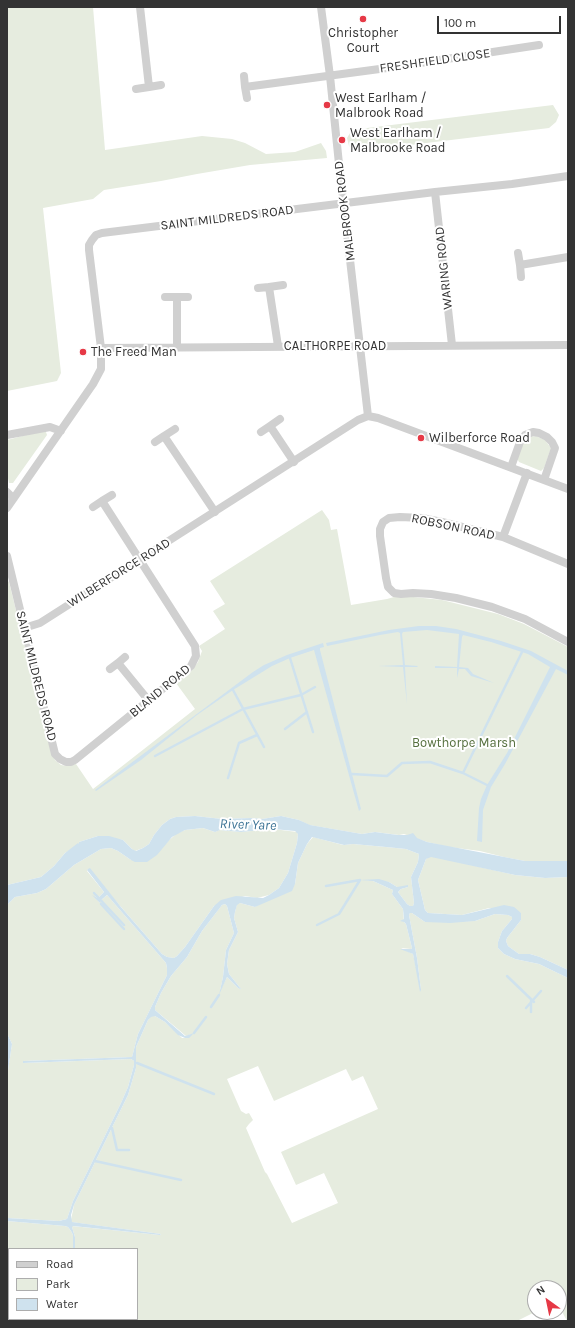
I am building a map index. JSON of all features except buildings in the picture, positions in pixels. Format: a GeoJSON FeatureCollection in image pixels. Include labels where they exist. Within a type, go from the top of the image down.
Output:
{"type":"FeatureCollection","features":[{"type":"Feature","properties":{"kind":"street"},"geometry":{"type":"LineString","coordinates":[[140,7],[149,87]]}},
{"type":"Feature","properties":{"kind":"street","name":"MALBROOK ROAD"},"geometry":{"type":"LineString","coordinates":[[321,7],[368,416]]}},
{"type":"Feature","properties":{"kind":"street","name":"FRESHFIELD CLOSE"},"geometry":{"type":"LineString","coordinates":[[245,87],[539,45]]}},
{"type":"Feature","properties":{"kind":"street"},"geometry":{"type":"LineString","coordinates":[[244,76],[246,98]]}},
{"type":"Feature","properties":{"kind":"street"},"geometry":{"type":"LineString","coordinates":[[136,89],[161,86]]}},
{"type":"Feature","properties":{"kind":"street","name":"SAINT MILDREDS ROAD"},"geometry":{"type":"LineString","coordinates":[[7,508],[61,431],[98,376],[101,369],[101,348],[89,250],[89,244],[96,235],[102,233],[568,176]]}},
{"type":"Feature","properties":{"kind":"street","name":"WARING ROAD"},"geometry":{"type":"LineString","coordinates":[[435,192],[452,345]]}},
{"type":"Feature","properties":{"kind":"street"},"geometry":{"type":"LineString","coordinates":[[518,253],[521,277]]}},
{"type":"Feature","properties":{"kind":"street"},"geometry":{"type":"LineString","coordinates":[[520,265],[568,258]]}},
{"type":"Feature","properties":{"kind":"street"},"geometry":{"type":"LineString","coordinates":[[258,288],[283,285]]}},
{"type":"Feature","properties":{"kind":"street"},"geometry":{"type":"LineString","coordinates":[[269,287],[278,346]]}},
{"type":"Feature","properties":{"kind":"street"},"geometry":{"type":"LineString","coordinates":[[165,297],[188,297]]}},
{"type":"Feature","properties":{"kind":"street"},"geometry":{"type":"LineString","coordinates":[[177,297],[177,346]]}},
{"type":"Feature","properties":{"kind":"street","name":"CALTHORPE ROAD"},"geometry":{"type":"LineString","coordinates":[[101,348],[177,346],[568,345]]}},
{"type":"Feature","properties":{"kind":"street"},"geometry":{"type":"LineString","coordinates":[[368,416],[378,418],[568,489]]}},
{"type":"Feature","properties":{"kind":"street","name":"WILBERFORCE ROAD"},"geometry":{"type":"LineString","coordinates":[[24,628],[40,623],[358,420],[368,416]]}},
{"type":"Feature","properties":{"kind":"street"},"geometry":{"type":"LineString","coordinates":[[261,432],[280,419]]}},
{"type":"Feature","properties":{"kind":"street"},"geometry":{"type":"LineString","coordinates":[[270,426],[294,462]]}},
{"type":"Feature","properties":{"kind":"street"},"geometry":{"type":"LineString","coordinates":[[7,435],[50,427],[61,431]]}},
{"type":"Feature","properties":{"kind":"street"},"geometry":{"type":"LineString","coordinates":[[155,442],[175,429]]}},
{"type":"Feature","properties":{"kind":"street"},"geometry":{"type":"LineString","coordinates":[[511,467],[520,442],[525,435],[533,432],[539,433],[547,437],[555,448],[544,480]]}},
{"type":"Feature","properties":{"kind":"street"},"geometry":{"type":"LineString","coordinates":[[164,436],[215,512]]}},
{"type":"Feature","properties":{"kind":"street","name":"ROBSON ROAD"},"geometry":{"type":"LineString","coordinates":[[503,537],[527,473]]}},
{"type":"Feature","properties":{"kind":"street"},"geometry":{"type":"LineString","coordinates":[[7,492],[14,498]]}},
{"type":"Feature","properties":{"kind":"street"},"geometry":{"type":"LineString","coordinates":[[93,507],[112,495]]}},
{"type":"Feature","properties":{"kind":"street","name":"BLAND ROAD"},"geometry":{"type":"LineString","coordinates":[[71,762],[191,666],[196,656],[195,646],[102,501]]}},
{"type":"Feature","properties":{"kind":"street","name":"ROBSON ROAD"},"geometry":{"type":"LineString","coordinates":[[568,564],[503,537],[422,518],[389,518],[383,522],[380,529],[388,587],[394,593],[401,594],[413,592],[431,594],[456,598],[492,607],[525,619],[568,642]]}},
{"type":"Feature","properties":{"kind":"street","name":"SAINT MILDREDS ROAD"},"geometry":{"type":"LineString","coordinates":[[7,556],[55,754],[60,759],[66,762],[71,762]]}},
{"type":"Feature","properties":{"kind":"street"},"geometry":{"type":"LineString","coordinates":[[110,669],[125,657]]}},
{"type":"Feature","properties":{"kind":"street"},"geometry":{"type":"LineString","coordinates":[[118,663],[149,701]]}},
{"type":"Feature","properties":{"kind":"green space"},"geometry":{"type":"Polygon","coordinates":[[[7,7],[93,7],[105,150],[202,136],[232,139],[245,143],[266,154],[295,152],[321,143],[326,151],[327,158],[250,165],[104,190],[93,199],[43,208],[61,373],[57,381],[7,391],[7,7]]]}},
{"type":"Feature","properties":{"kind":"green space"},"geometry":{"type":"Polygon","coordinates":[[[553,105],[559,115],[556,122],[549,128],[353,152],[349,146],[347,138],[350,133],[359,129],[553,105]]]}},
{"type":"Feature","properties":{"kind":"green space"},"geometry":{"type":"Polygon","coordinates":[[[42,431],[46,432],[47,435],[13,483],[9,483],[7,473],[7,440],[42,431]]]}},
{"type":"Feature","properties":{"kind":"green space"},"geometry":{"type":"Polygon","coordinates":[[[536,436],[545,440],[551,448],[544,468],[541,471],[519,462],[517,458],[523,440],[527,437],[536,436]]]}},
{"type":"Feature","properties":{"kind":"green space","name":"Bowthorpe Marsh"},"geometry":{"type":"Polygon","coordinates":[[[322,510],[329,520],[331,530],[337,529],[351,605],[404,596],[442,600],[498,614],[524,624],[568,647],[568,861],[525,861],[480,851],[449,847],[427,842],[404,834],[399,835],[375,832],[362,834],[309,825],[299,820],[281,816],[262,819],[222,819],[195,816],[176,817],[170,819],[162,825],[149,844],[135,851],[123,840],[98,836],[79,842],[80,844],[65,853],[54,866],[41,877],[7,885],[7,580],[9,582],[51,752],[55,760],[61,765],[67,766],[76,764],[93,789],[195,709],[176,683],[192,670],[198,662],[202,651],[199,646],[225,629],[213,611],[225,604],[210,581],[322,510]]]}},
{"type":"Feature","properties":{"kind":"green space"},"geometry":{"type":"Polygon","coordinates":[[[203,828],[215,832],[219,830],[241,832],[273,829],[297,832],[297,843],[288,873],[279,888],[269,895],[257,898],[245,896],[214,906],[185,947],[174,958],[167,957],[162,954],[88,869],[87,871],[104,892],[98,898],[94,896],[100,903],[100,901],[107,895],[166,963],[167,975],[138,1034],[132,1057],[23,1061],[24,1063],[131,1059],[134,1061],[134,1065],[128,1087],[73,1201],[67,1219],[59,1221],[7,1218],[7,1077],[12,1044],[7,1033],[7,905],[15,897],[37,893],[46,889],[74,865],[101,849],[111,848],[131,860],[166,843],[176,834],[185,830],[203,828]]]}},
{"type":"Feature","properties":{"kind":"green space"},"geometry":{"type":"Polygon","coordinates":[[[313,837],[343,845],[353,844],[406,849],[419,854],[418,862],[411,877],[414,903],[413,906],[407,904],[398,892],[401,889],[408,887],[397,887],[389,882],[364,880],[373,881],[393,890],[392,894],[403,909],[404,922],[406,924],[412,948],[401,948],[413,954],[421,990],[409,915],[410,913],[425,922],[475,921],[495,914],[508,915],[512,917],[512,919],[502,931],[498,942],[498,948],[504,954],[515,959],[539,964],[568,978],[567,1321],[567,1280],[527,1280],[527,1316],[517,1321],[70,1321],[138,1320],[138,1248],[75,1248],[75,1237],[72,1226],[161,1234],[71,1222],[71,1220],[74,1205],[128,1095],[136,1068],[136,1047],[148,1020],[151,1016],[155,1016],[165,1022],[182,1038],[192,1034],[186,1036],[155,1010],[161,993],[171,976],[187,957],[202,931],[222,905],[225,904],[227,906],[234,933],[226,950],[220,991],[227,977],[241,989],[229,974],[227,964],[229,950],[238,932],[234,918],[237,904],[240,903],[255,907],[295,884],[298,863],[307,844],[313,837]],[[258,1066],[227,1079],[241,1111],[246,1114],[249,1113],[253,1120],[246,1128],[265,1172],[292,1223],[338,1203],[324,1173],[296,1185],[281,1152],[378,1109],[363,1076],[352,1081],[346,1069],[274,1101],[258,1066]]]}},
{"type":"Feature","properties":{"kind":"green space"},"geometry":{"type":"Polygon","coordinates":[[[431,856],[515,875],[545,878],[568,877],[568,970],[540,957],[530,954],[519,954],[508,946],[506,941],[507,938],[521,920],[521,913],[489,908],[462,915],[428,913],[425,910],[418,880],[426,859],[431,856]]]}},
{"type":"Feature","properties":{"kind":"green space"},"geometry":{"type":"Polygon","coordinates":[[[7,1221],[68,1227],[73,1235],[73,1248],[8,1248],[7,1295],[7,1221]]]}},
{"type":"Feature","properties":{"kind":"water"},"geometry":{"type":"Polygon","coordinates":[[[419,626],[436,626],[456,629],[501,641],[531,651],[568,671],[568,675],[556,669],[491,787],[483,810],[482,842],[477,841],[481,799],[487,785],[507,753],[550,667],[528,654],[463,635],[459,667],[468,668],[473,674],[494,683],[471,676],[465,669],[459,669],[457,678],[457,668],[435,668],[435,666],[457,667],[459,634],[427,630],[403,632],[405,665],[418,666],[405,667],[407,704],[403,667],[378,666],[403,665],[400,633],[380,635],[327,646],[326,643],[389,630],[419,626]]]}},
{"type":"Feature","properties":{"kind":"water"},"geometry":{"type":"Polygon","coordinates":[[[323,643],[324,647],[320,648],[320,650],[361,809],[359,811],[314,650],[272,666],[233,690],[197,715],[141,760],[96,791],[95,790],[253,672],[264,665],[287,655],[323,643]]]}},
{"type":"Feature","properties":{"kind":"water","name":"River Yare"},"geometry":{"type":"Polygon","coordinates":[[[195,816],[222,819],[262,819],[281,816],[299,820],[310,825],[362,834],[375,832],[407,835],[413,833],[417,838],[427,842],[525,861],[568,861],[568,877],[545,878],[515,875],[431,857],[426,859],[418,880],[425,910],[428,913],[462,915],[504,905],[514,907],[521,913],[521,920],[507,938],[506,941],[508,946],[519,954],[530,954],[540,957],[568,970],[568,978],[539,964],[515,959],[504,954],[498,948],[498,942],[502,931],[512,919],[512,917],[508,915],[495,914],[475,921],[450,923],[425,922],[410,913],[409,915],[417,958],[420,992],[413,954],[400,949],[412,948],[406,924],[400,921],[404,919],[403,909],[392,894],[393,890],[373,881],[360,880],[379,879],[389,882],[397,887],[408,885],[408,887],[401,889],[398,892],[407,904],[413,906],[414,903],[411,877],[418,862],[419,854],[406,849],[353,844],[344,845],[312,837],[298,863],[295,884],[292,891],[255,907],[240,903],[237,905],[234,918],[238,932],[229,950],[227,964],[229,974],[241,989],[227,977],[219,995],[226,950],[234,933],[227,906],[225,904],[222,905],[202,931],[187,957],[171,976],[161,993],[155,1010],[185,1036],[194,1033],[189,1038],[185,1038],[178,1035],[165,1022],[155,1016],[148,1020],[136,1047],[136,1068],[128,1095],[74,1205],[71,1215],[72,1222],[161,1234],[73,1226],[75,1248],[73,1248],[73,1235],[68,1227],[7,1221],[7,1218],[59,1221],[67,1219],[73,1201],[128,1087],[134,1061],[131,1059],[23,1063],[23,1061],[132,1057],[138,1034],[167,975],[166,963],[107,895],[100,901],[101,904],[92,895],[98,898],[104,892],[87,870],[90,868],[121,907],[162,954],[167,957],[174,958],[185,947],[214,906],[221,900],[236,896],[263,898],[279,888],[288,873],[297,843],[298,834],[295,831],[273,829],[241,832],[220,830],[215,832],[203,828],[185,830],[172,837],[157,855],[147,862],[135,862],[111,848],[101,849],[74,865],[46,889],[37,893],[15,897],[7,905],[7,885],[41,877],[54,866],[65,853],[78,843],[79,844],[79,842],[98,836],[109,836],[123,840],[136,851],[149,844],[162,825],[170,819],[176,817],[195,816]]]}},
{"type":"Feature","properties":{"kind":"water"},"geometry":{"type":"Polygon","coordinates":[[[7,1033],[12,1044],[7,1077],[7,1033]]]}},
{"type":"Feature","properties":{"kind":"waterway"},"geometry":{"type":"LineString","coordinates":[[463,773],[522,652]]}},
{"type":"Feature","properties":{"kind":"waterway"},"geometry":{"type":"LineString","coordinates":[[290,658],[313,732]]}},
{"type":"Feature","properties":{"kind":"waterway"},"geometry":{"type":"LineString","coordinates":[[155,756],[243,709],[301,695],[315,687]]}},
{"type":"Feature","properties":{"kind":"waterway"},"geometry":{"type":"LineString","coordinates":[[233,690],[264,747]]}},
{"type":"Feature","properties":{"kind":"waterway"},"geometry":{"type":"LineString","coordinates":[[285,729],[307,712]]}},
{"type":"Feature","properties":{"kind":"waterway"},"geometry":{"type":"LineString","coordinates":[[228,778],[239,743],[257,735]]}},
{"type":"Feature","properties":{"kind":"waterway"},"geometry":{"type":"LineString","coordinates":[[352,774],[387,776],[402,763],[430,762],[463,773],[487,785]]}},
{"type":"Feature","properties":{"kind":"waterway"},"geometry":{"type":"LineString","coordinates":[[326,886],[360,880]]}},
{"type":"Feature","properties":{"kind":"waterway"},"geometry":{"type":"LineString","coordinates":[[317,925],[339,914],[360,880]]}},
{"type":"Feature","properties":{"kind":"waterway"},"geometry":{"type":"LineString","coordinates":[[94,893],[124,925]]}},
{"type":"Feature","properties":{"kind":"waterway"},"geometry":{"type":"LineString","coordinates":[[101,904],[124,929]]}},
{"type":"Feature","properties":{"kind":"waterway"},"geometry":{"type":"LineString","coordinates":[[507,976],[534,1002]]}},
{"type":"Feature","properties":{"kind":"waterway"},"geometry":{"type":"LineString","coordinates":[[526,1008],[541,991]]}},
{"type":"Feature","properties":{"kind":"waterway"},"geometry":{"type":"LineString","coordinates":[[211,1007],[219,995]]}},
{"type":"Feature","properties":{"kind":"waterway"},"geometry":{"type":"LineString","coordinates":[[531,1001],[531,1012]]}},
{"type":"Feature","properties":{"kind":"waterway"},"geometry":{"type":"LineString","coordinates":[[194,1033],[206,1017]]}},
{"type":"Feature","properties":{"kind":"waterway"},"geometry":{"type":"LineString","coordinates":[[137,1063],[214,1094]]}},
{"type":"Feature","properties":{"kind":"waterway"},"geometry":{"type":"LineString","coordinates":[[112,1128],[117,1150],[129,1150]]}},
{"type":"Feature","properties":{"kind":"waterway"},"geometry":{"type":"LineString","coordinates":[[95,1161],[181,1180]]}},
{"type":"Feature","properties":{"kind":"place","name":"Christopher Court"},"geometry":{"type":"Point","coordinates":[363,19]}},
{"type":"Feature","properties":{"kind":"place","name":"West Earlham / Malbrook Road"},"geometry":{"type":"Point","coordinates":[327,105]}},
{"type":"Feature","properties":{"kind":"place","name":"West Earlham / Malbrooke Road"},"geometry":{"type":"Point","coordinates":[342,140]}},
{"type":"Feature","properties":{"kind":"place","name":"The Freed Man"},"geometry":{"type":"Point","coordinates":[83,352]}},
{"type":"Feature","properties":{"kind":"place","name":"Wilberforce Road"},"geometry":{"type":"Point","coordinates":[421,438]}}]}
